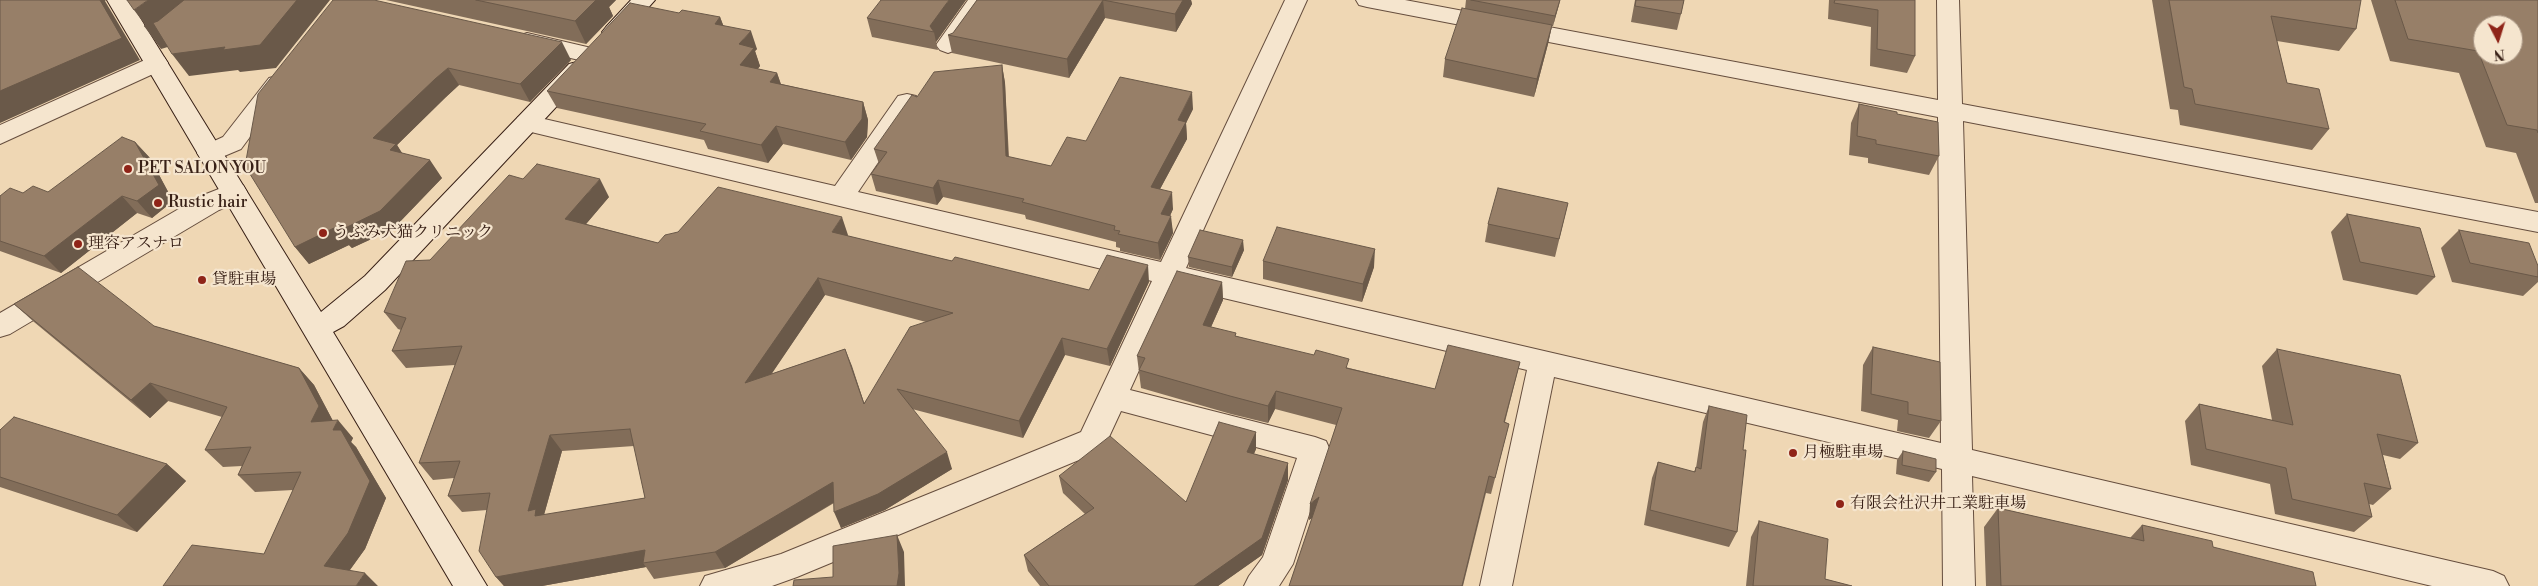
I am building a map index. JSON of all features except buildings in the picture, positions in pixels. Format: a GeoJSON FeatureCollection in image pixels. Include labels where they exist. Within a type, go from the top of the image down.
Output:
{"type":"FeatureCollection","features":[{"type":"Feature","properties":{"kind":"street"},"geometry":{"type":"LineString","coordinates":[[118,0],[156,49],[210,153],[471,586]]}},
{"type":"Feature","properties":{"kind":"street"},"geometry":{"type":"LineString","coordinates":[[315,328],[334,318],[375,283],[644,0]]}},
{"type":"Feature","properties":{"kind":"street"},"geometry":{"type":"LineString","coordinates":[[948,45],[980,0]]}},
{"type":"Feature","properties":{"kind":"street"},"geometry":{"type":"LineString","coordinates":[[716,586],[750,579],[786,567],[1092,441],[1296,0]]}},
{"type":"Feature","properties":{"kind":"street"},"geometry":{"type":"LineString","coordinates":[[1367,0],[2538,222]]}},
{"type":"Feature","properties":{"kind":"street"},"geometry":{"type":"LineString","coordinates":[[1948,0],[1959,586]]}},
{"type":"Feature","properties":{"kind":"street"},"geometry":{"type":"LineString","coordinates":[[506,36],[592,55]]}},
{"type":"Feature","properties":{"kind":"street"},"geometry":{"type":"LineString","coordinates":[[0,135],[156,49]]}},
{"type":"Feature","properties":{"kind":"street"},"geometry":{"type":"LineString","coordinates":[[210,153],[232,143],[291,67]]}},
{"type":"Feature","properties":{"kind":"street"},"geometry":{"type":"LineString","coordinates":[[841,197],[907,102]]}},
{"type":"Feature","properties":{"kind":"street"},"geometry":{"type":"LineString","coordinates":[[527,123],[724,182],[841,197],[2493,586]]}},
{"type":"Feature","properties":{"kind":"street"},"geometry":{"type":"LineString","coordinates":[[0,326],[210,203],[234,192]]}},
{"type":"Feature","properties":{"kind":"street"},"geometry":{"type":"LineString","coordinates":[[1496,586],[1542,362]]}},
{"type":"Feature","properties":{"kind":"street"},"geometry":{"type":"LineString","coordinates":[[1112,397],[1315,450],[1277,564],[1260,586]]}},
{"type":"Feature","properties":{"kind":"place","name":"PET SALON YOU"},"geometry":{"type":"Point","coordinates":[128,169]}},
{"type":"Feature","properties":{"kind":"place","name":"Rustic hair"},"geometry":{"type":"Point","coordinates":[158,203]}},
{"type":"Feature","properties":{"kind":"place","name":"うぶみ犬猫クリニック"},"geometry":{"type":"Point","coordinates":[323,233]}},
{"type":"Feature","properties":{"kind":"place","name":"理容アスナロ"},"geometry":{"type":"Point","coordinates":[78,244]}},
{"type":"Feature","properties":{"kind":"place","name":"貸駐車場"},"geometry":{"type":"Point","coordinates":[202,280]}},
{"type":"Feature","properties":{"kind":"place","name":"月極駐車場"},"geometry":{"type":"Point","coordinates":[1793,453]}},
{"type":"Feature","properties":{"kind":"place","name":"有限会社沢井工業駐車場"},"geometry":{"type":"Point","coordinates":[1840,504]}}]}
